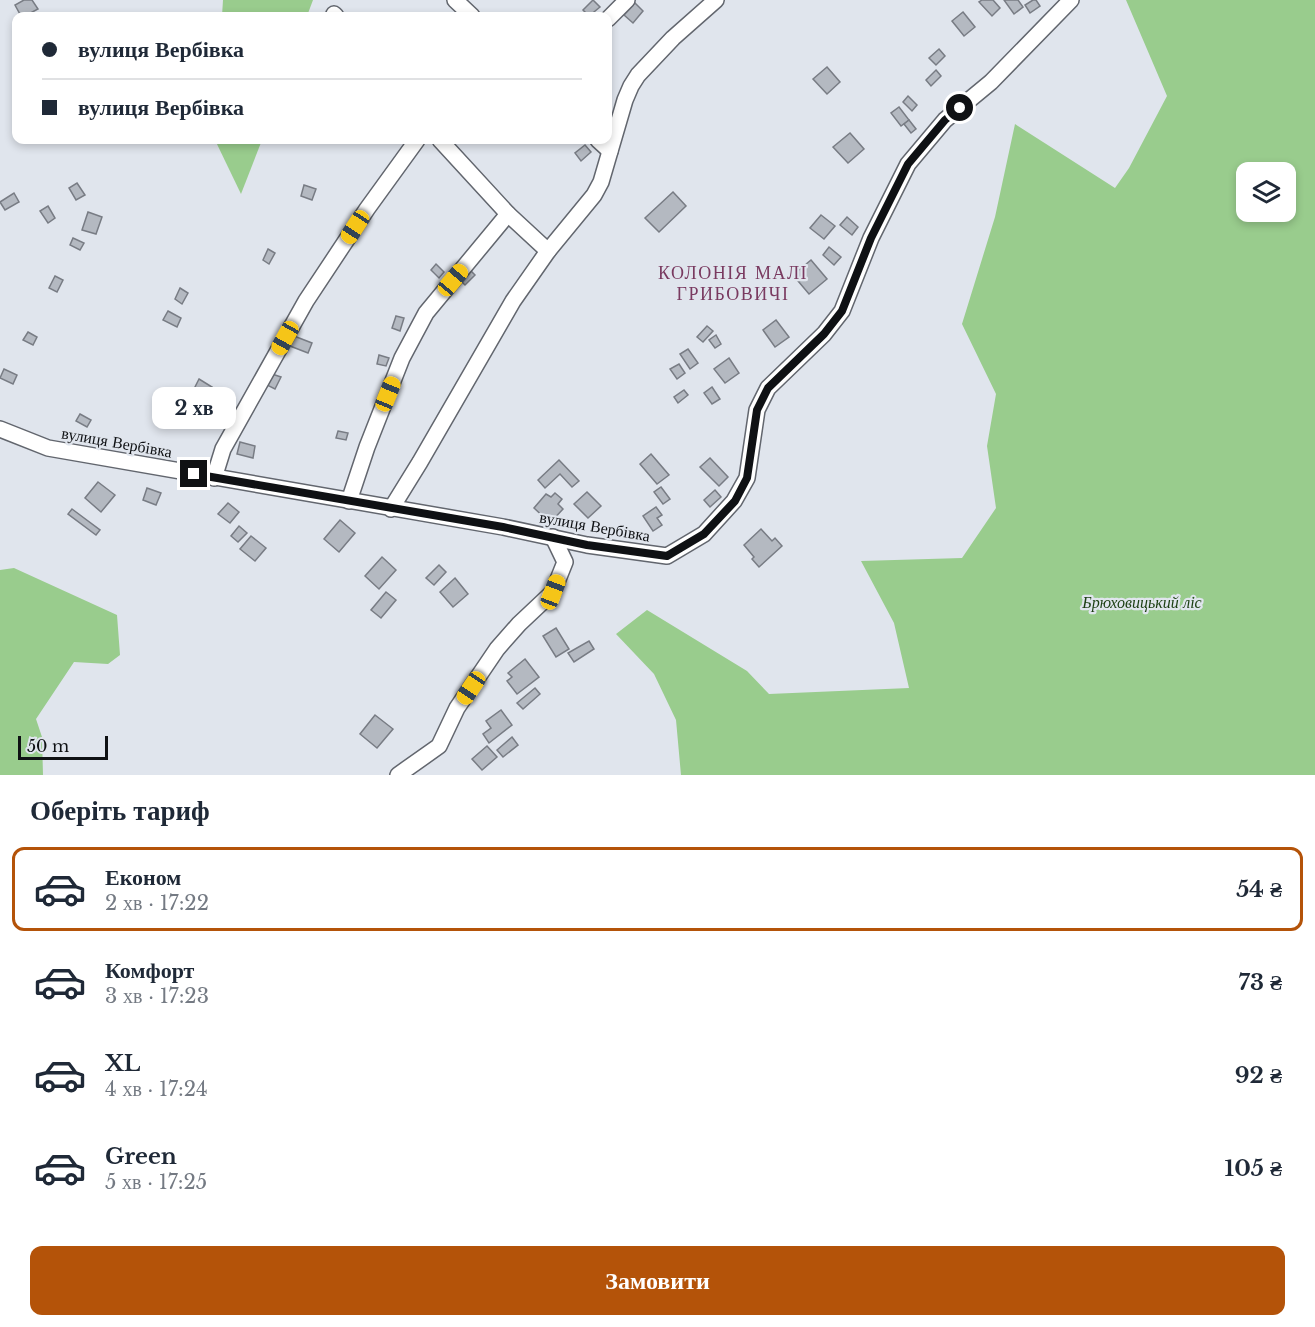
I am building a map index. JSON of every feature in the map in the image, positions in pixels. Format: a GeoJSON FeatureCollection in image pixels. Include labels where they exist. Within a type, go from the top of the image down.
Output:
{"type":"FeatureCollection","features":[{"type":"Feature","properties":{"kind":"street"},"geometry":{"type":"LineString","coordinates":[[455,0],[468,12]]}},
{"type":"Feature","properties":{"kind":"street"},"geometry":{"type":"LineString","coordinates":[[612,15],[627,0]]}},
{"type":"Feature","properties":{"kind":"street"},"geometry":{"type":"LineString","coordinates":[[391,508],[513,301],[548,251],[594,195],[601,182],[625,100],[634,80],[673,38],[716,0]]}},
{"type":"Feature","properties":{"kind":"street","name":"вулиця Вербівка"},"geometry":{"type":"LineString","coordinates":[[0,429],[48,448],[503,527],[587,545],[667,556],[704,534],[735,501],[747,478],[757,410],[764,395],[768,388],[824,334],[842,311],[871,238],[908,164],[945,120],[991,82],[1071,0]]}},
{"type":"Feature","properties":{"kind":"street"},"geometry":{"type":"LineString","coordinates":[[214,478],[223,449],[306,302],[367,209],[414,144]]}},
{"type":"Feature","properties":{"kind":"street"},"geometry":{"type":"LineString","coordinates":[[445,144],[508,214],[548,251]]}},
{"type":"Feature","properties":{"kind":"street"},"geometry":{"type":"LineString","coordinates":[[602,144],[610,151]]}},
{"type":"Feature","properties":{"kind":"street"},"geometry":{"type":"LineString","coordinates":[[349,501],[367,447],[402,358],[426,313],[508,214]]}},
{"type":"Feature","properties":{"kind":"street"},"geometry":{"type":"LineString","coordinates":[[398,775],[439,746],[457,708],[497,649],[519,624],[553,592],[565,562],[553,537]]}},
{"type":"Feature","properties":{"kind":"green space"},"geometry":{"type":"Polygon","coordinates":[[[223,0],[313,0],[308,12],[222,12],[223,0]]]}},
{"type":"Feature","properties":{"kind":"green space","name":"Брюховицький ліс"},"geometry":{"type":"Polygon","coordinates":[[[1126,0],[1315,0],[1315,775],[681,775],[676,720],[654,674],[616,634],[647,610],[747,671],[769,694],[909,688],[894,623],[861,561],[962,558],[996,508],[987,446],[996,394],[962,324],[995,217],[1015,124],[1115,188],[1129,168],[1167,96],[1126,0]]]}},
{"type":"Feature","properties":{"kind":"green space"},"geometry":{"type":"Polygon","coordinates":[[[217,144],[260,144],[241,194],[217,144]]]}},
{"type":"Feature","properties":{"kind":"green space"},"geometry":{"type":"Polygon","coordinates":[[[14,568],[117,615],[120,655],[108,664],[74,662],[36,719],[42,737],[43,775],[0,775],[0,570],[14,568]]]}},
{"type":"Feature","properties":{"kind":"building"},"geometry":{"type":"Polygon","coordinates":[[[24,0],[32,0],[38,9],[32,12],[19,12],[15,5],[24,0]]]}},
{"type":"Feature","properties":{"kind":"building"},"geometry":{"type":"Polygon","coordinates":[[[593,0],[600,7],[594,12],[583,10],[593,0]]]}},
{"type":"Feature","properties":{"kind":"building"},"geometry":{"type":"Polygon","coordinates":[[[993,0],[1000,8],[992,16],[979,2],[993,0]]]}},
{"type":"Feature","properties":{"kind":"building"},"geometry":{"type":"Polygon","coordinates":[[[1004,0],[1018,0],[1023,7],[1014,14],[1004,0]]]}},
{"type":"Feature","properties":{"kind":"building"},"geometry":{"type":"Polygon","coordinates":[[[1036,0],[1040,6],[1030,13],[1025,5],[1036,0]]]}},
{"type":"Feature","properties":{"kind":"building"},"geometry":{"type":"Polygon","coordinates":[[[635,3],[643,11],[633,23],[624,15],[635,3]]]}},
{"type":"Feature","properties":{"kind":"building"},"geometry":{"type":"Polygon","coordinates":[[[963,12],[975,27],[964,36],[952,21],[963,12]]]}},
{"type":"Feature","properties":{"kind":"building"},"geometry":{"type":"Polygon","coordinates":[[[939,49],[945,56],[936,65],[929,58],[939,49]]]}},
{"type":"Feature","properties":{"kind":"building"},"geometry":{"type":"Polygon","coordinates":[[[827,67],[840,82],[827,94],[813,79],[827,67]]]}},
{"type":"Feature","properties":{"kind":"building"},"geometry":{"type":"Polygon","coordinates":[[[936,70],[941,76],[931,86],[926,80],[936,70]]]}},
{"type":"Feature","properties":{"kind":"building"},"geometry":{"type":"Polygon","coordinates":[[[908,96],[917,105],[912,111],[903,102],[908,96]]]}},
{"type":"Feature","properties":{"kind":"building"},"geometry":{"type":"Polygon","coordinates":[[[899,107],[909,120],[901,126],[891,113],[899,107]]]}},
{"type":"Feature","properties":{"kind":"building"},"geometry":{"type":"Polygon","coordinates":[[[909,120],[916,129],[911,133],[904,124],[909,120]]]}},
{"type":"Feature","properties":{"kind":"building"},"geometry":{"type":"Polygon","coordinates":[[[850,133],[864,149],[848,163],[833,147],[850,133]]]}},
{"type":"Feature","properties":{"kind":"building"},"geometry":{"type":"Polygon","coordinates":[[[585,145],[591,152],[581,161],[575,153],[585,145]]]}},
{"type":"Feature","properties":{"kind":"building"},"geometry":{"type":"Polygon","coordinates":[[[77,183],[85,195],[76,200],[69,188],[77,183]]]}},
{"type":"Feature","properties":{"kind":"building"},"geometry":{"type":"Polygon","coordinates":[[[304,185],[316,189],[312,200],[301,196],[304,185]]]}},
{"type":"Feature","properties":{"kind":"building"},"geometry":{"type":"Polygon","coordinates":[[[673,192],[686,206],[659,232],[645,218],[673,192]]]}},
{"type":"Feature","properties":{"kind":"building"},"geometry":{"type":"Polygon","coordinates":[[[14,193],[19,202],[5,210],[0,202],[14,193]]]}},
{"type":"Feature","properties":{"kind":"building"},"geometry":{"type":"Polygon","coordinates":[[[48,206],[55,218],[48,223],[40,211],[48,206]]]}},
{"type":"Feature","properties":{"kind":"building"},"geometry":{"type":"Polygon","coordinates":[[[88,212],[102,217],[96,234],[82,230],[88,212]]]}},
{"type":"Feature","properties":{"kind":"building"},"geometry":{"type":"Polygon","coordinates":[[[821,215],[835,226],[824,239],[810,228],[821,215]]]}},
{"type":"Feature","properties":{"kind":"building"},"geometry":{"type":"Polygon","coordinates":[[[847,217],[858,227],[852,235],[840,225],[847,217]]]}},
{"type":"Feature","properties":{"kind":"building"},"geometry":{"type":"Polygon","coordinates":[[[73,238],[84,243],[80,250],[70,245],[73,238]]]}},
{"type":"Feature","properties":{"kind":"building"},"geometry":{"type":"Polygon","coordinates":[[[829,247],[841,257],[834,265],[823,255],[829,247]]]}},
{"type":"Feature","properties":{"kind":"building"},"geometry":{"type":"Polygon","coordinates":[[[268,249],[275,253],[269,264],[263,260],[268,249]]]}},
{"type":"Feature","properties":{"kind":"building"},"geometry":{"type":"Polygon","coordinates":[[[811,260],[827,279],[809,294],[793,275],[811,260]]]}},
{"type":"Feature","properties":{"kind":"building"},"geometry":{"type":"Polygon","coordinates":[[[436,264],[444,272],[439,278],[431,270],[436,264]]]}},
{"type":"Feature","properties":{"kind":"building"},"geometry":{"type":"Polygon","coordinates":[[[469,269],[475,275],[465,285],[459,279],[469,269]]]}},
{"type":"Feature","properties":{"kind":"building"},"geometry":{"type":"Polygon","coordinates":[[[55,276],[63,280],[57,292],[49,288],[55,276]]]}},
{"type":"Feature","properties":{"kind":"building"},"geometry":{"type":"Polygon","coordinates":[[[180,288],[188,293],[182,304],[175,299],[180,288]]]}},
{"type":"Feature","properties":{"kind":"building"},"geometry":{"type":"Polygon","coordinates":[[[168,311],[181,318],[177,327],[163,320],[168,311]]]}},
{"type":"Feature","properties":{"kind":"building"},"geometry":{"type":"Polygon","coordinates":[[[396,316],[404,318],[400,331],[392,328],[396,316]]]}},
{"type":"Feature","properties":{"kind":"building"},"geometry":{"type":"Polygon","coordinates":[[[776,320],[789,337],[775,347],[763,330],[776,320]]]}},
{"type":"Feature","properties":{"kind":"building"},"geometry":{"type":"Polygon","coordinates":[[[707,326],[713,331],[703,342],[697,337],[707,326]]]}},
{"type":"Feature","properties":{"kind":"building"},"geometry":{"type":"Polygon","coordinates":[[[28,332],[37,337],[33,345],[23,340],[28,332]]]}},
{"type":"Feature","properties":{"kind":"building"},"geometry":{"type":"Polygon","coordinates":[[[716,335],[721,344],[715,348],[709,340],[716,335]]]}},
{"type":"Feature","properties":{"kind":"building"},"geometry":{"type":"Polygon","coordinates":[[[294,336],[312,343],[308,353],[290,346],[294,336]]]}},
{"type":"Feature","properties":{"kind":"building"},"geometry":{"type":"Polygon","coordinates":[[[688,349],[698,363],[690,369],[680,354],[688,349]]]}},
{"type":"Feature","properties":{"kind":"building"},"geometry":{"type":"Polygon","coordinates":[[[379,355],[389,358],[386,366],[377,364],[379,355]]]}},
{"type":"Feature","properties":{"kind":"building"},"geometry":{"type":"Polygon","coordinates":[[[729,358],[739,373],[725,383],[714,369],[729,358]]]}},
{"type":"Feature","properties":{"kind":"building"},"geometry":{"type":"Polygon","coordinates":[[[679,364],[685,373],[677,379],[670,369],[679,364]]]}},
{"type":"Feature","properties":{"kind":"building"},"geometry":{"type":"Polygon","coordinates":[[[4,369],[17,375],[13,384],[0,378],[4,369]]]}},
{"type":"Feature","properties":{"kind":"building"},"geometry":{"type":"Polygon","coordinates":[[[272,374],[281,377],[275,389],[267,385],[272,374]]]}},
{"type":"Feature","properties":{"kind":"building"},"geometry":{"type":"Polygon","coordinates":[[[199,379],[212,387],[206,396],[194,389],[199,379]]]}},
{"type":"Feature","properties":{"kind":"building"},"geometry":{"type":"Polygon","coordinates":[[[712,387],[720,399],[712,404],[704,393],[712,387]]]}},
{"type":"Feature","properties":{"kind":"building"},"geometry":{"type":"Polygon","coordinates":[[[684,390],[688,395],[678,403],[674,397],[684,390]]]}},
{"type":"Feature","properties":{"kind":"building"},"geometry":{"type":"Polygon","coordinates":[[[80,414],[91,420],[87,427],[76,421],[80,414]]]}},
{"type":"Feature","properties":{"kind":"building"},"geometry":{"type":"Polygon","coordinates":[[[338,431],[348,433],[346,440],[336,438],[338,431]]]}},
{"type":"Feature","properties":{"kind":"building"},"geometry":{"type":"Polygon","coordinates":[[[240,442],[255,446],[253,458],[237,454],[240,442]]]}},
{"type":"Feature","properties":{"kind":"building"},"geometry":{"type":"Polygon","coordinates":[[[651,454],[669,475],[657,484],[640,464],[651,454]]]}},
{"type":"Feature","properties":{"kind":"building"},"geometry":{"type":"Polygon","coordinates":[[[710,458],[728,477],[719,486],[700,467],[710,458]]]}},
{"type":"Feature","properties":{"kind":"building"},"geometry":{"type":"Polygon","coordinates":[[[559,460],[579,481],[572,487],[560,474],[545,488],[538,480],[559,460]]]}},
{"type":"Feature","properties":{"kind":"building"},"geometry":{"type":"Polygon","coordinates":[[[98,482],[115,495],[101,512],[85,498],[98,482]]]}},
{"type":"Feature","properties":{"kind":"building"},"geometry":{"type":"Polygon","coordinates":[[[661,487],[670,499],[663,504],[654,492],[661,487]]]}},
{"type":"Feature","properties":{"kind":"building"},"geometry":{"type":"Polygon","coordinates":[[[147,488],[161,493],[156,505],[143,500],[147,488]]]}},
{"type":"Feature","properties":{"kind":"building"},"geometry":{"type":"Polygon","coordinates":[[[715,490],[721,497],[710,507],[704,500],[715,490]]]}},
{"type":"Feature","properties":{"kind":"building"},"geometry":{"type":"Polygon","coordinates":[[[587,492],[601,506],[588,518],[574,504],[587,492]]]}},
{"type":"Feature","properties":{"kind":"building"},"geometry":{"type":"Polygon","coordinates":[[[555,493],[562,499],[558,504],[563,509],[550,523],[534,508],[546,494],[551,497],[555,493]]]}},
{"type":"Feature","properties":{"kind":"building"},"geometry":{"type":"Polygon","coordinates":[[[228,503],[239,512],[230,523],[218,514],[228,503]]]}},
{"type":"Feature","properties":{"kind":"building"},"geometry":{"type":"Polygon","coordinates":[[[656,507],[662,515],[657,518],[662,525],[653,531],[643,516],[656,507]]]}},
{"type":"Feature","properties":{"kind":"building"},"geometry":{"type":"Polygon","coordinates":[[[72,509],[100,530],[96,535],[68,514],[72,509]]]}},
{"type":"Feature","properties":{"kind":"building"},"geometry":{"type":"Polygon","coordinates":[[[340,520],[355,533],[339,552],[324,539],[340,520]]]}},
{"type":"Feature","properties":{"kind":"building"},"geometry":{"type":"Polygon","coordinates":[[[239,526],[247,533],[238,542],[231,536],[239,526]]]}},
{"type":"Feature","properties":{"kind":"building"},"geometry":{"type":"Polygon","coordinates":[[[761,529],[772,541],[775,538],[782,546],[759,567],[744,545],[761,529]]]}},
{"type":"Feature","properties":{"kind":"building"},"geometry":{"type":"Polygon","coordinates":[[[251,536],[266,548],[255,561],[240,549],[251,536]]]}},
{"type":"Feature","properties":{"kind":"building"},"geometry":{"type":"Polygon","coordinates":[[[382,557],[396,570],[379,589],[365,576],[382,557]]]}},
{"type":"Feature","properties":{"kind":"building"},"geometry":{"type":"Polygon","coordinates":[[[439,565],[446,572],[434,585],[426,578],[439,565]]]}},
{"type":"Feature","properties":{"kind":"building"},"geometry":{"type":"Polygon","coordinates":[[[455,578],[468,594],[453,607],[440,592],[455,578]]]}},
{"type":"Feature","properties":{"kind":"building"},"geometry":{"type":"Polygon","coordinates":[[[386,592],[396,600],[381,618],[371,610],[386,592]]]}},
{"type":"Feature","properties":{"kind":"building"},"geometry":{"type":"Polygon","coordinates":[[[556,628],[569,649],[556,657],[543,636],[556,628]]]}},
{"type":"Feature","properties":{"kind":"building"},"geometry":{"type":"Polygon","coordinates":[[[589,641],[594,649],[574,662],[568,653],[589,641]]]}},
{"type":"Feature","properties":{"kind":"building"},"geometry":{"type":"Polygon","coordinates":[[[525,659],[539,677],[517,694],[507,681],[512,677],[508,673],[525,659]]]}},
{"type":"Feature","properties":{"kind":"building"},"geometry":{"type":"Polygon","coordinates":[[[535,688],[540,694],[523,709],[517,703],[535,688]]]}},
{"type":"Feature","properties":{"kind":"building"},"geometry":{"type":"Polygon","coordinates":[[[501,710],[512,725],[489,743],[483,734],[491,728],[486,721],[501,710]]]}},
{"type":"Feature","properties":{"kind":"building"},"geometry":{"type":"Polygon","coordinates":[[[375,715],[393,729],[377,748],[360,734],[375,715]]]}},
{"type":"Feature","properties":{"kind":"building"},"geometry":{"type":"Polygon","coordinates":[[[512,737],[518,745],[503,757],[497,750],[512,737]]]}},
{"type":"Feature","properties":{"kind":"building"},"geometry":{"type":"Polygon","coordinates":[[[487,746],[497,757],[482,770],[472,759],[487,746]]]}},
{"type":"Feature","properties":{"kind":"district","name":"КОЛОНІЯ МАЛІ ГРИБОВИЧІ"},"geometry":{"type":"Point","coordinates":[733,283]}},
{"type":"Feature","properties":{"kind":"route"},"geometry":{"type":"LineString","coordinates":[[194,474],[503,527],[587,545],[667,556],[704,534],[735,501],[747,478],[757,410],[768,388],[824,334],[842,311],[871,238],[908,164],[945,120],[960,108]]}}]}
